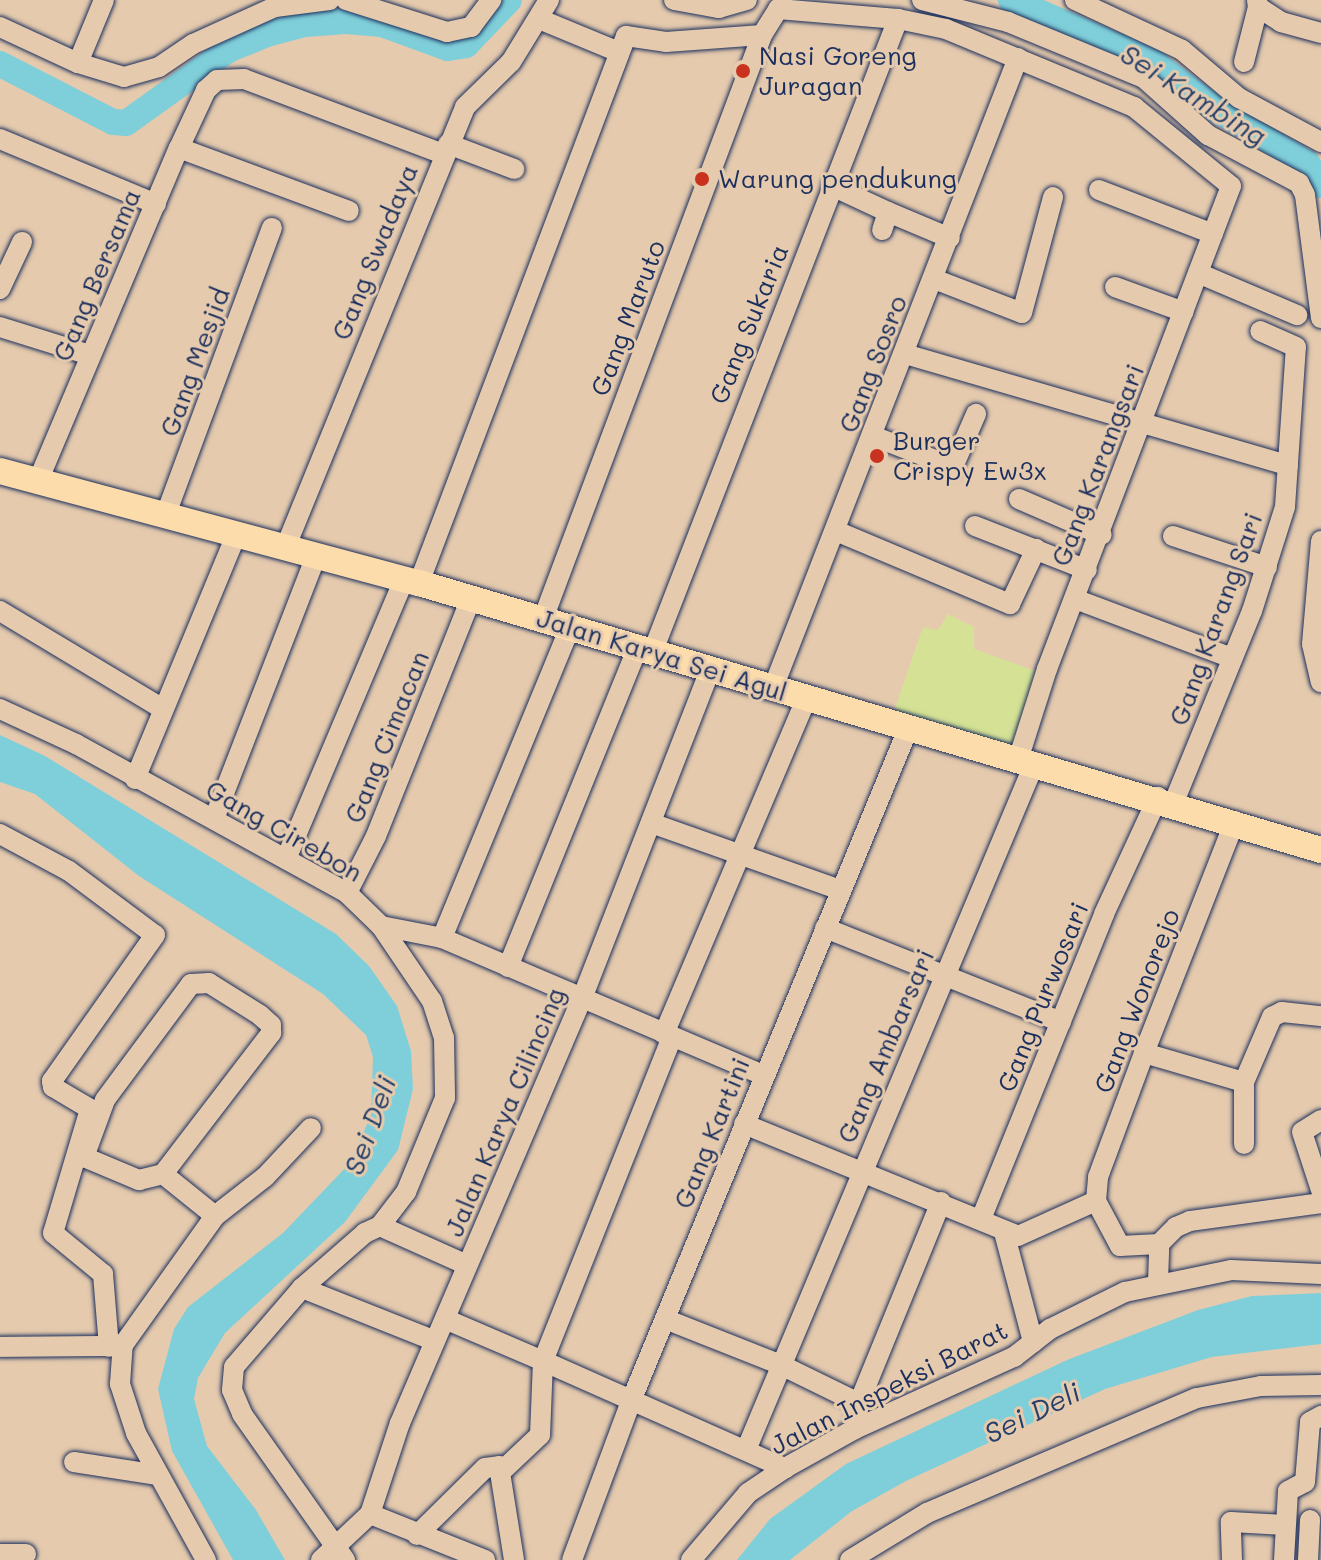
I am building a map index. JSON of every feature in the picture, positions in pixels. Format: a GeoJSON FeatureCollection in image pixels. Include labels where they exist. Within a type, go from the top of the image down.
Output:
{"type":"FeatureCollection","features":[{"type":"Feature","properties":{"kind":"main road","name":"Jalan Karya Sei Agul"},"geometry":{"type":"LineString","coordinates":[[0,471],[412,581],[908,729],[1166,800],[1321,850]]}},
{"type":"Feature","properties":{"kind":"street"},"geometry":{"type":"LineString","coordinates":[[78,63],[104,0]]}},
{"type":"Feature","properties":{"kind":"street"},"geometry":{"type":"LineString","coordinates":[[0,27],[78,63],[124,77],[140,74],[275,7],[330,0]]}},
{"type":"Feature","properties":{"kind":"street"},"geometry":{"type":"LineString","coordinates":[[346,0],[447,32],[471,27],[491,0]]}},
{"type":"Feature","properties":{"kind":"street","name":"Gang Swadaya"},"geometry":{"type":"LineString","coordinates":[[286,546],[465,107],[511,62],[549,0]]}},
{"type":"Feature","properties":{"kind":"street"},"geometry":{"type":"LineString","coordinates":[[674,0],[719,8],[747,0]]}},
{"type":"Feature","properties":{"kind":"street"},"geometry":{"type":"LineString","coordinates":[[922,0],[1008,22],[1144,78],[1208,135],[1299,183],[1305,195],[1321,318]]}},
{"type":"Feature","properties":{"kind":"street"},"geometry":{"type":"LineString","coordinates":[[1075,0],[1182,50],[1239,98],[1321,142]]}},
{"type":"Feature","properties":{"kind":"street"},"geometry":{"type":"LineString","coordinates":[[1244,62],[1257,3],[1281,22],[1321,33]]}},
{"type":"Feature","properties":{"kind":"street"},"geometry":{"type":"LineString","coordinates":[[286,859],[412,581],[619,52],[630,35],[666,42],[762,35],[780,7],[813,16],[898,19],[946,29],[1018,58]]}},
{"type":"Feature","properties":{"kind":"street"},"geometry":{"type":"LineString","coordinates":[[539,19],[619,52]]}},
{"type":"Feature","properties":{"kind":"street","name":"Gang Sukaria"},"geometry":{"type":"LineString","coordinates":[[508,967],[646,649],[898,19]]}},
{"type":"Feature","properties":{"kind":"street","name":"Gang Maruto"},"geometry":{"type":"LineString","coordinates":[[543,619],[762,35]]}},
{"type":"Feature","properties":{"kind":"street","name":"Gang Karangsari"},"geometry":{"type":"LineString","coordinates":[[1018,58],[1147,115],[1224,176],[1229,193],[1140,425],[1102,535],[1075,599],[1027,760]]}},
{"type":"Feature","properties":{"kind":"street","name":"Gang Sosro"},"geometry":{"type":"LineString","coordinates":[[773,688],[1018,58]]}},
{"type":"Feature","properties":{"kind":"street","name":"Gang Bersama"},"geometry":{"type":"LineString","coordinates":[[38,481],[179,148],[206,90],[217,80],[244,79],[446,149]]}},
{"type":"Feature","properties":{"kind":"street"},"geometry":{"type":"LineString","coordinates":[[0,139],[156,204]]}},
{"type":"Feature","properties":{"kind":"street"},"geometry":{"type":"LineString","coordinates":[[179,148],[349,211]]}},
{"type":"Feature","properties":{"kind":"street"},"geometry":{"type":"LineString","coordinates":[[446,149],[514,169]]}},
{"type":"Feature","properties":{"kind":"street"},"geometry":{"type":"LineString","coordinates":[[832,186],[885,221],[950,238]]}},
{"type":"Feature","properties":{"kind":"street"},"geometry":{"type":"LineString","coordinates":[[1099,190],[1213,234]]}},
{"type":"Feature","properties":{"kind":"street"},"geometry":{"type":"LineString","coordinates":[[934,279],[1022,313],[1053,197]]}},
{"type":"Feature","properties":{"kind":"street","name":"Gang Mesjid"},"geometry":{"type":"LineString","coordinates":[[166,514],[272,228]]}},
{"type":"Feature","properties":{"kind":"street"},"geometry":{"type":"LineString","coordinates":[[0,289],[22,242]]}},
{"type":"Feature","properties":{"kind":"street"},"geometry":{"type":"LineString","coordinates":[[1198,273],[1297,315]]}},
{"type":"Feature","properties":{"kind":"street"},"geometry":{"type":"LineString","coordinates":[[1115,287],[1184,312]]}},
{"type":"Feature","properties":{"kind":"street"},"geometry":{"type":"LineString","coordinates":[[0,327],[90,355]]}},
{"type":"Feature","properties":{"kind":"street","name":"Gang Karang Sari"},"geometry":{"type":"LineString","coordinates":[[1166,800],[1232,658],[1267,567],[1285,507],[1296,347],[1260,331]]}},
{"type":"Feature","properties":{"kind":"street"},"geometry":{"type":"LineString","coordinates":[[905,354],[1140,425],[1288,465]]}},
{"type":"Feature","properties":{"kind":"street"},"geometry":{"type":"LineString","coordinates":[[873,436],[953,467],[976,414]]}},
{"type":"Feature","properties":{"kind":"street"},"geometry":{"type":"LineString","coordinates":[[1019,499],[1102,535]]}},
{"type":"Feature","properties":{"kind":"street"},"geometry":{"type":"LineString","coordinates":[[975,526],[1087,570]]}},
{"type":"Feature","properties":{"kind":"street"},"geometry":{"type":"LineString","coordinates":[[836,531],[1010,604],[1036,549]]}},
{"type":"Feature","properties":{"kind":"street"},"geometry":{"type":"LineString","coordinates":[[135,779],[237,533]]}},
{"type":"Feature","properties":{"kind":"street"},"geometry":{"type":"LineString","coordinates":[[1173,536],[1267,567]]}},
{"type":"Feature","properties":{"kind":"street"},"geometry":{"type":"LineString","coordinates":[[1321,541],[1312,644],[1321,682]]}},
{"type":"Feature","properties":{"kind":"street"},"geometry":{"type":"LineString","coordinates":[[214,819],[316,556]]}},
{"type":"Feature","properties":{"kind":"street","name":"Gang Cimacan"},"geometry":{"type":"LineString","coordinates":[[347,893],[376,836],[471,598]]}},
{"type":"Feature","properties":{"kind":"street"},"geometry":{"type":"LineString","coordinates":[[1075,599],[1232,658]]}},
{"type":"Feature","properties":{"kind":"street"},"geometry":{"type":"LineString","coordinates":[[0,611],[163,709]]}},
{"type":"Feature","properties":{"kind":"street"},"geometry":{"type":"LineString","coordinates":[[442,938],[570,627]]}},
{"type":"Feature","properties":{"kind":"street","name":"Jalan Karya Cilincing"},"geometry":{"type":"LineString","coordinates":[[332,1555],[370,1514],[435,1341],[581,1001],[711,668]]}},
{"type":"Feature","properties":{"kind":"street"},"geometry":{"type":"LineString","coordinates":[[417,1535],[485,1468],[503,1470],[540,1435],[543,1361],[739,852],[806,699]]}},
{"type":"Feature","properties":{"kind":"street","name":"Gang Cirebon"},"geometry":{"type":"LineString","coordinates":[[0,709],[214,819],[347,893],[381,926],[432,1001],[444,1038],[445,1098],[406,1192],[380,1226],[365,1233],[302,1288],[237,1360],[232,1390],[242,1414],[332,1555]]}},
{"type":"Feature","properties":{"kind":"street","name":"Gang Kartini"},"geometry":{"type":"LineString","coordinates":[[572,1560],[631,1401],[908,729]]}},
{"type":"Feature","properties":{"kind":"street","name":"Gang Ambarsari"},"geometry":{"type":"LineString","coordinates":[[746,1450],[944,975],[1027,760]]}},
{"type":"Feature","properties":{"kind":"street","name":"Gang Purwosari"},"geometry":{"type":"LineString","coordinates":[[981,1219],[1061,1022],[1166,800]]}},
{"type":"Feature","properties":{"kind":"street","name":"Gang Wonorejo"},"geometry":{"type":"LineString","coordinates":[[1096,1201],[1098,1177],[1235,821]]}},
{"type":"Feature","properties":{"kind":"street"},"geometry":{"type":"LineString","coordinates":[[651,823],[840,890]]}},
{"type":"Feature","properties":{"kind":"street"},"geometry":{"type":"LineString","coordinates":[[0,834],[69,871],[155,935],[52,1081],[53,1087],[90,1109],[53,1233],[103,1274],[120,1384],[136,1433],[206,1560]]}},
{"type":"Feature","properties":{"kind":"street"},"geometry":{"type":"LineString","coordinates":[[381,926],[442,938],[581,1001],[763,1075]]}},
{"type":"Feature","properties":{"kind":"street"},"geometry":{"type":"LineString","coordinates":[[825,928],[1061,1022]]}},
{"type":"Feature","properties":{"kind":"street"},"geometry":{"type":"LineString","coordinates":[[209,983],[260,1015],[271,1025],[271,1033],[163,1174],[139,1180],[84,1157],[105,1100],[191,984],[209,983]]}},
{"type":"Feature","properties":{"kind":"street"},"geometry":{"type":"LineString","coordinates":[[1244,1144],[1244,1082],[1272,1017],[1282,1012],[1321,1016]]}},
{"type":"Feature","properties":{"kind":"street"},"geometry":{"type":"LineString","coordinates":[[1144,1053],[1244,1082]]}},
{"type":"Feature","properties":{"kind":"street"},"geometry":{"type":"LineString","coordinates":[[1321,1120],[1302,1132],[1321,1190]]}},
{"type":"Feature","properties":{"kind":"street"},"geometry":{"type":"LineString","coordinates":[[744,1124],[941,1202],[1004,1232],[1033,1233],[1096,1201],[1120,1246],[1159,1244],[1190,1221],[1321,1203]]}},
{"type":"Feature","properties":{"kind":"street"},"geometry":{"type":"LineString","coordinates":[[116,1346],[215,1216],[265,1177],[311,1128]]}},
{"type":"Feature","properties":{"kind":"street"},"geometry":{"type":"LineString","coordinates":[[163,1174],[215,1216]]}},
{"type":"Feature","properties":{"kind":"street"},"geometry":{"type":"LineString","coordinates":[[855,1429],[859,1403],[941,1202]]}},
{"type":"Feature","properties":{"kind":"street"},"geometry":{"type":"LineString","coordinates":[[380,1226],[467,1265]]}},
{"type":"Feature","properties":{"kind":"street"},"geometry":{"type":"LineString","coordinates":[[1004,1232],[1033,1342]]}},
{"type":"Feature","properties":{"kind":"street"},"geometry":{"type":"LineString","coordinates":[[1158,1282],[1159,1244]]}},
{"type":"Feature","properties":{"kind":"street","name":"Jalan Inspeksi Barat"},"geometry":{"type":"LineString","coordinates":[[691,1560],[748,1493],[785,1468],[855,1429],[1014,1357],[1077,1315],[1158,1282],[1231,1270],[1321,1274]]}},
{"type":"Feature","properties":{"kind":"street"},"geometry":{"type":"LineString","coordinates":[[302,1288],[435,1341]]}},
{"type":"Feature","properties":{"kind":"street"},"geometry":{"type":"LineString","coordinates":[[445,1319],[785,1468]]}},
{"type":"Feature","properties":{"kind":"street"},"geometry":{"type":"LineString","coordinates":[[665,1319],[784,1358],[859,1403]]}},
{"type":"Feature","properties":{"kind":"street"},"geometry":{"type":"LineString","coordinates":[[0,1347],[116,1346]]}},
{"type":"Feature","properties":{"kind":"street"},"geometry":{"type":"LineString","coordinates":[[850,1560],[927,1513],[1197,1398],[1261,1386],[1321,1385]]}},
{"type":"Feature","properties":{"kind":"street"},"geometry":{"type":"LineString","coordinates":[[1284,1560],[1288,1491],[1305,1482],[1310,1422],[1321,1416]]}},
{"type":"Feature","properties":{"kind":"street"},"geometry":{"type":"LineString","coordinates":[[74,1462],[158,1475]]}},
{"type":"Feature","properties":{"kind":"street"},"geometry":{"type":"LineString","coordinates":[[503,1470],[514,1560]]}},
{"type":"Feature","properties":{"kind":"street"},"geometry":{"type":"LineString","coordinates":[[370,1514],[481,1559]]}},
{"type":"Feature","properties":{"kind":"street"},"geometry":{"type":"LineString","coordinates":[[1308,1560],[1310,1520]]}},
{"type":"Feature","properties":{"kind":"street"},"geometry":{"type":"LineString","coordinates":[[1232,1560],[1231,1522],[1285,1525]]}},
{"type":"Feature","properties":{"kind":"street"},"geometry":{"type":"LineString","coordinates":[[0,1554],[26,1554]]}},
{"type":"Feature","properties":{"kind":"green space"},"geometry":{"type":"Polygon","coordinates":[[[948,614],[974,627],[974,649],[1041,673],[1016,751],[892,717],[923,627],[938,630],[948,614]]]}},
{"type":"Feature","properties":{"kind":"water","name":"Sei Deli"},"geometry":{"type":"Polygon","coordinates":[[[0,735],[45,756],[336,934],[369,966],[397,1006],[411,1051],[413,1089],[398,1150],[345,1222],[225,1333],[198,1378],[194,1399],[207,1446],[256,1510],[285,1560],[233,1560],[172,1451],[158,1389],[174,1329],[188,1307],[283,1233],[350,1163],[371,1115],[373,1057],[366,1035],[323,994],[139,876],[35,794],[0,782],[0,735]]]}},
{"type":"Feature","properties":{"kind":"water","name":"Sei Deli"},"geometry":{"type":"Polygon","coordinates":[[[1321,1293],[1321,1344],[1212,1357],[1105,1389],[906,1481],[852,1511],[790,1560],[737,1560],[770,1519],[846,1464],[1067,1360],[1198,1310],[1252,1296],[1321,1293]]]}},
{"type":"Feature","properties":{"kind":"waterway","name":"Sei Kambing"},"geometry":{"type":"LineString","coordinates":[[0,64],[113,122],[126,123],[228,50],[267,34],[305,24],[346,21],[382,24],[448,48],[466,45],[509,0]]}},
{"type":"Feature","properties":{"kind":"waterway","name":"Sei Kambing"},"geometry":{"type":"LineString","coordinates":[[1011,0],[1152,61],[1217,110],[1307,163],[1321,185]]}},
{"type":"Feature","properties":{"kind":"place","name":"Nasi Goreng Juragan"},"geometry":{"type":"Point","coordinates":[743,71]}},
{"type":"Feature","properties":{"kind":"place","name":"Warung pendukung"},"geometry":{"type":"Point","coordinates":[702,179]}},
{"type":"Feature","properties":{"kind":"place","name":"Burger Crispy Ew3x"},"geometry":{"type":"Point","coordinates":[877,456]}}]}
